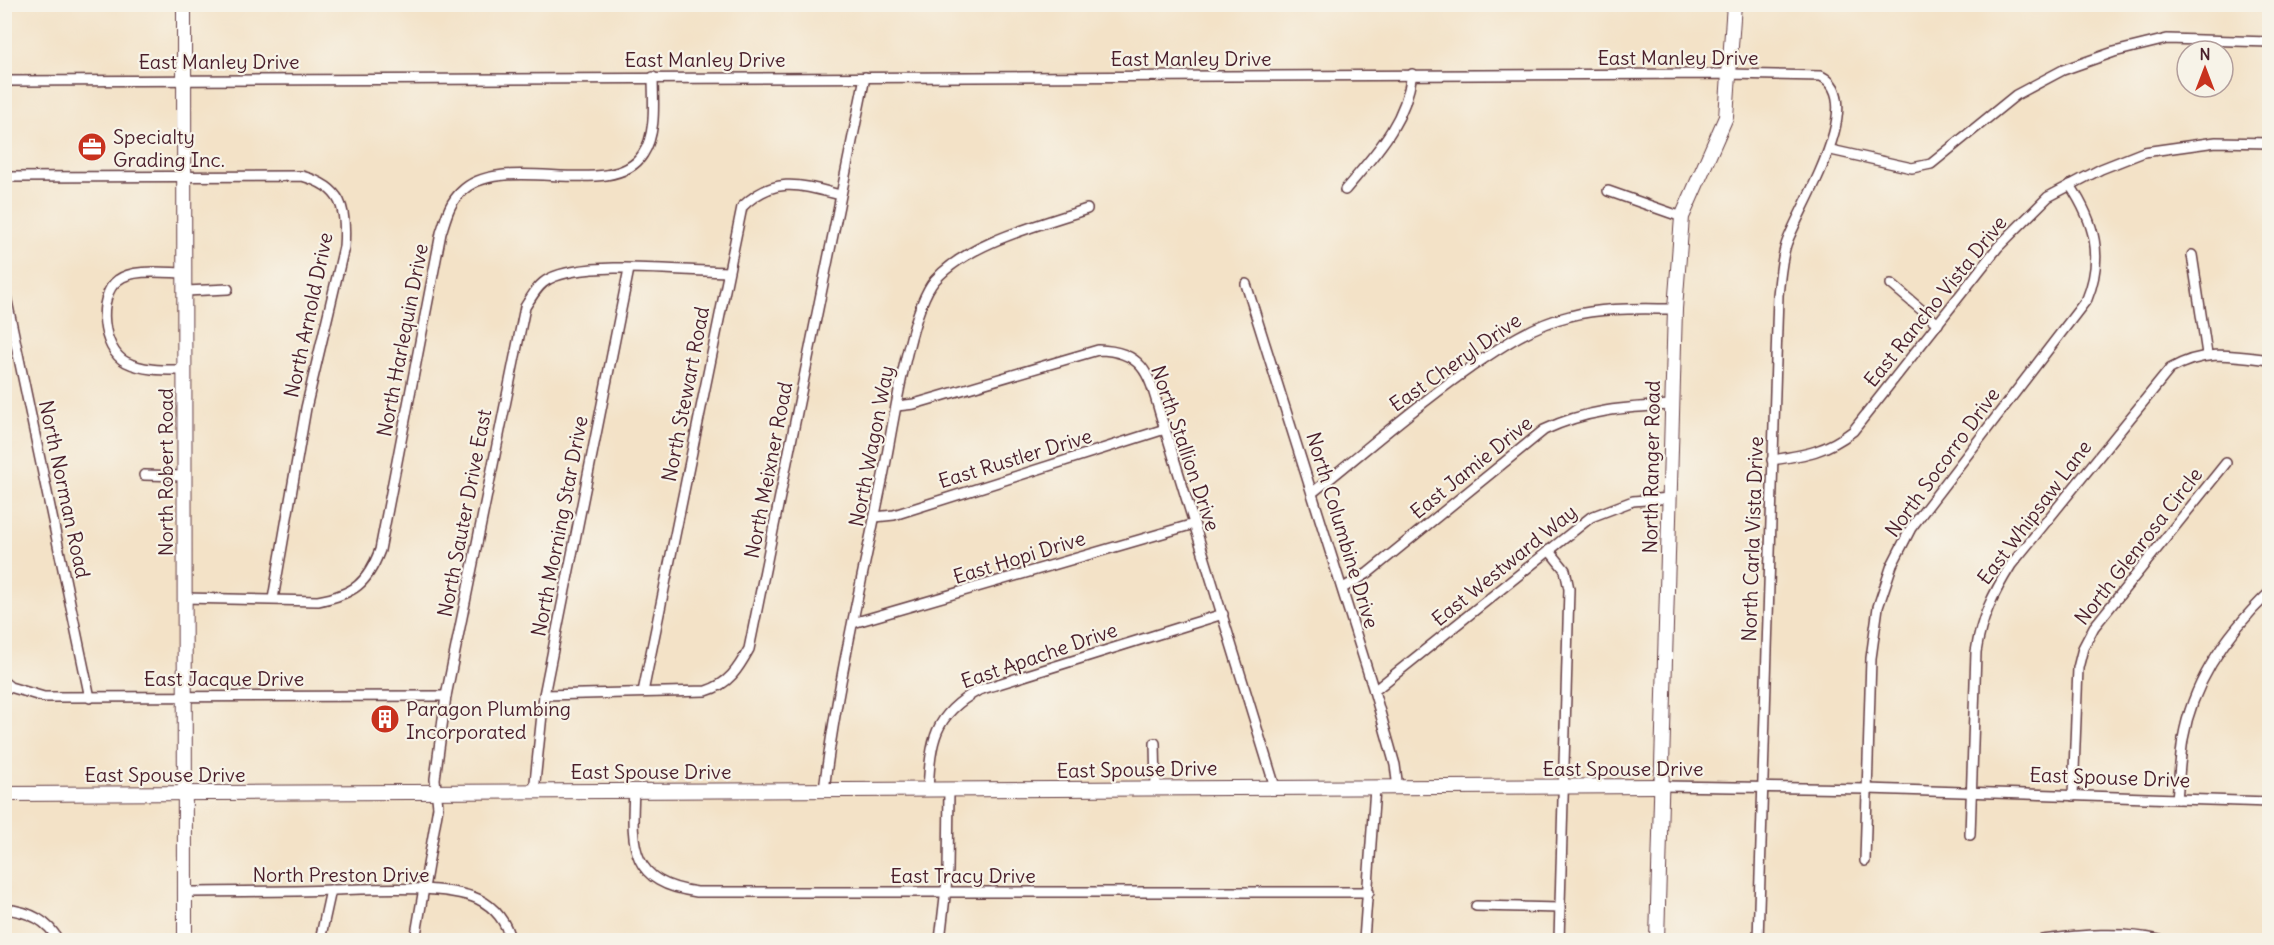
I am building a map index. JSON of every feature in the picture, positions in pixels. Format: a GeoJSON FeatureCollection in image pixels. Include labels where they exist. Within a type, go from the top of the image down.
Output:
{"type":"FeatureCollection","features":[{"type":"Feature","properties":{"kind":"street","name":"North Robert Road"},"geometry":{"type":"LineString","coordinates":[[184,4],[185,940]]}},
{"type":"Feature","properties":{"kind":"street","name":"North Ranger Road"},"geometry":{"type":"LineString","coordinates":[[1657,940],[1675,309],[1682,217],[1726,117],[1731,74],[1734,4]]}},
{"type":"Feature","properties":{"kind":"street"},"geometry":{"type":"LineString","coordinates":[[1831,150],[1912,168],[1922,167],[1930,164],[2016,95],[2063,70],[2114,52],[2167,39],[2270,42]]}},
{"type":"Feature","properties":{"kind":"street","name":"East Manley Drive"},"geometry":{"type":"LineString","coordinates":[[4,81],[1412,74],[1821,76],[1828,80],[1838,94],[1831,150]]}},
{"type":"Feature","properties":{"kind":"street"},"geometry":{"type":"LineString","coordinates":[[1345,190],[1395,127],[1407,105],[1412,74]]}},
{"type":"Feature","properties":{"kind":"street","name":"North Harlequin Drive"},"geometry":{"type":"LineString","coordinates":[[183,598],[318,601],[340,597],[357,588],[372,570],[380,550],[441,232],[450,206],[462,190],[482,178],[504,175],[603,176],[628,168],[643,154],[650,133],[654,105],[653,77]]}},
{"type":"Feature","properties":{"kind":"street","name":"North Meixner Road"},"geometry":{"type":"LineString","coordinates":[[544,695],[706,691],[720,687],[733,676],[749,649],[865,77]]}},
{"type":"Feature","properties":{"kind":"street","name":"East Rancho Vista Drive"},"geometry":{"type":"LineString","coordinates":[[1772,460],[1810,454],[1838,442],[1853,431],[2019,224],[2049,197],[2070,185],[2144,152],[2216,142],[2270,143]]}},
{"type":"Feature","properties":{"kind":"street","name":"North Carla Vista Drive"},"geometry":{"type":"LineString","coordinates":[[1758,940],[1778,295],[1782,263],[1795,222],[1831,150]]}},
{"type":"Feature","properties":{"kind":"street","name":"North Arnold Drive"},"geometry":{"type":"LineString","coordinates":[[4,177],[302,176],[323,182],[335,192],[343,208],[346,224],[344,247],[306,408],[273,599]]}},
{"type":"Feature","properties":{"kind":"street","name":"North Stewart Road"},"geometry":{"type":"LineString","coordinates":[[644,692],[727,272],[742,207],[755,194],[784,185],[801,185],[840,195]]}},
{"type":"Feature","properties":{"kind":"street","name":"North Socorro Drive"},"geometry":{"type":"LineString","coordinates":[[1865,861],[1871,658],[1878,607],[1892,565],[1911,528],[1988,426],[2068,327],[2087,299],[2096,277],[2097,251],[2092,228],[2082,203],[2070,185]]}},
{"type":"Feature","properties":{"kind":"street"},"geometry":{"type":"LineString","coordinates":[[1608,190],[1682,217]]}},
{"type":"Feature","properties":{"kind":"street","name":"North Wagon Way"},"geometry":{"type":"LineString","coordinates":[[824,790],[853,623],[897,406],[920,309],[934,281],[947,268],[983,247],[1087,209]]}},
{"type":"Feature","properties":{"kind":"street"},"geometry":{"type":"LineString","coordinates":[[2192,255],[2207,354]]}},
{"type":"Feature","properties":{"kind":"street","name":"North Morning Star Drive"},"geometry":{"type":"LineString","coordinates":[[534,792],[544,695],[629,269]]}},
{"type":"Feature","properties":{"kind":"street","name":"North Sauter Drive East"},"geometry":{"type":"LineString","coordinates":[[415,940],[438,807],[435,779],[447,696],[525,307],[547,279],[585,270],[727,272]]}},
{"type":"Feature","properties":{"kind":"street"},"geometry":{"type":"LineString","coordinates":[[185,370],[142,368],[123,361],[110,345],[106,307],[108,290],[119,278],[138,274],[186,273]]}},
{"type":"Feature","properties":{"kind":"street","name":"North Columbine Drive"},"geometry":{"type":"LineString","coordinates":[[1246,284],[1374,691],[1392,754],[1398,788]]}},
{"type":"Feature","properties":{"kind":"street"},"geometry":{"type":"LineString","coordinates":[[1891,284],[1938,324]]}},
{"type":"Feature","properties":{"kind":"street","name":"North Norman Road"},"geometry":{"type":"LineString","coordinates":[[4,287],[90,698]]}},
{"type":"Feature","properties":{"kind":"street"},"geometry":{"type":"LineString","coordinates":[[186,291],[228,289]]}},
{"type":"Feature","properties":{"kind":"street","name":"East Cheryl Drive"},"geometry":{"type":"LineString","coordinates":[[1312,493],[1429,396],[1513,338],[1543,324],[1571,315],[1601,310],[1675,309]]}},
{"type":"Feature","properties":{"kind":"street","name":"North Stallion Drive"},"geometry":{"type":"LineString","coordinates":[[897,406],[914,404],[1098,350],[1118,351],[1133,357],[1145,373],[1165,429],[1275,787]]}},
{"type":"Feature","properties":{"kind":"street","name":"East Whipsaw Lane"},"geometry":{"type":"LineString","coordinates":[[1970,836],[1976,652],[1980,627],[1993,594],[2011,565],[2170,369],[2207,354],[2270,360]]}},
{"type":"Feature","properties":{"kind":"street","name":"East Jamie Drive"},"geometry":{"type":"LineString","coordinates":[[1342,588],[1368,573],[1544,430],[1566,420],[1603,409],[1672,405]]}},
{"type":"Feature","properties":{"kind":"street","name":"East Rustler Drive"},"geometry":{"type":"LineString","coordinates":[[875,517],[894,515],[1165,429]]}},
{"type":"Feature","properties":{"kind":"street","name":"North Glenrosa Circle"},"geometry":{"type":"LineString","coordinates":[[2073,796],[2078,668],[2083,648],[2094,627],[2226,463]]}},
{"type":"Feature","properties":{"kind":"street"},"geometry":{"type":"LineString","coordinates":[[144,475],[183,476]]}},
{"type":"Feature","properties":{"kind":"street","name":"East Westward Way"},"geometry":{"type":"LineString","coordinates":[[1374,691],[1591,517],[1632,501],[1670,498]]}},
{"type":"Feature","properties":{"kind":"street","name":"East Hopi Drive"},"geometry":{"type":"LineString","coordinates":[[853,623],[1194,524]]}},
{"type":"Feature","properties":{"kind":"street"},"geometry":{"type":"LineString","coordinates":[[1549,550],[1565,570],[1569,589],[1559,940]]}},
{"type":"Feature","properties":{"kind":"street"},"geometry":{"type":"LineString","coordinates":[[2177,799],[2183,738],[2194,699],[2223,643],[2270,592]]}},
{"type":"Feature","properties":{"kind":"street","name":"East Apache Drive"},"geometry":{"type":"LineString","coordinates":[[928,789],[936,731],[949,710],[961,700],[979,690],[1223,614]]}},
{"type":"Feature","properties":{"kind":"street","name":"East Jacque Drive"},"geometry":{"type":"LineString","coordinates":[[4,682],[10,687],[44,697],[447,696]]}},
{"type":"Feature","properties":{"kind":"street"},"geometry":{"type":"LineString","coordinates":[[1155,743],[1156,789]]}},
{"type":"Feature","properties":{"kind":"street","name":"East Spouse Drive"},"geometry":{"type":"LineString","coordinates":[[4,794],[1662,786],[1867,789],[2270,802]]}},
{"type":"Feature","properties":{"kind":"street"},"geometry":{"type":"LineString","coordinates":[[1364,940],[1375,788]]}},
{"type":"Feature","properties":{"kind":"street"},"geometry":{"type":"LineString","coordinates":[[940,940],[947,894],[949,790]]}},
{"type":"Feature","properties":{"kind":"street","name":"East Tracy Drive"},"geometry":{"type":"LineString","coordinates":[[633,791],[632,830],[636,851],[644,867],[657,882],[673,889],[697,892],[947,894],[1369,892]]}},
{"type":"Feature","properties":{"kind":"street"},"geometry":{"type":"LineString","coordinates":[[320,940],[330,891]]}},
{"type":"Feature","properties":{"kind":"street","name":"North Preston Drive"},"geometry":{"type":"LineString","coordinates":[[185,892],[424,891],[477,899],[497,913],[508,928],[510,940]]}},
{"type":"Feature","properties":{"kind":"street"},"geometry":{"type":"LineString","coordinates":[[1476,906],[1560,908]]}},
{"type":"Feature","properties":{"kind":"street"},"geometry":{"type":"LineString","coordinates":[[4,909],[22,911],[39,918],[54,932],[58,940]]}},
{"type":"Feature","properties":{"kind":"street"},"geometry":{"type":"LineString","coordinates":[[2042,940],[2142,936],[2160,940]]}},
{"type":"Feature","properties":{"kind":"place","name":"Specialty Grading Inc."},"geometry":{"type":"Point","coordinates":[92,147]}},
{"type":"Feature","properties":{"kind":"place","name":"Paragon Plumbing Incorporated"},"geometry":{"type":"Point","coordinates":[385,719]}}]}
